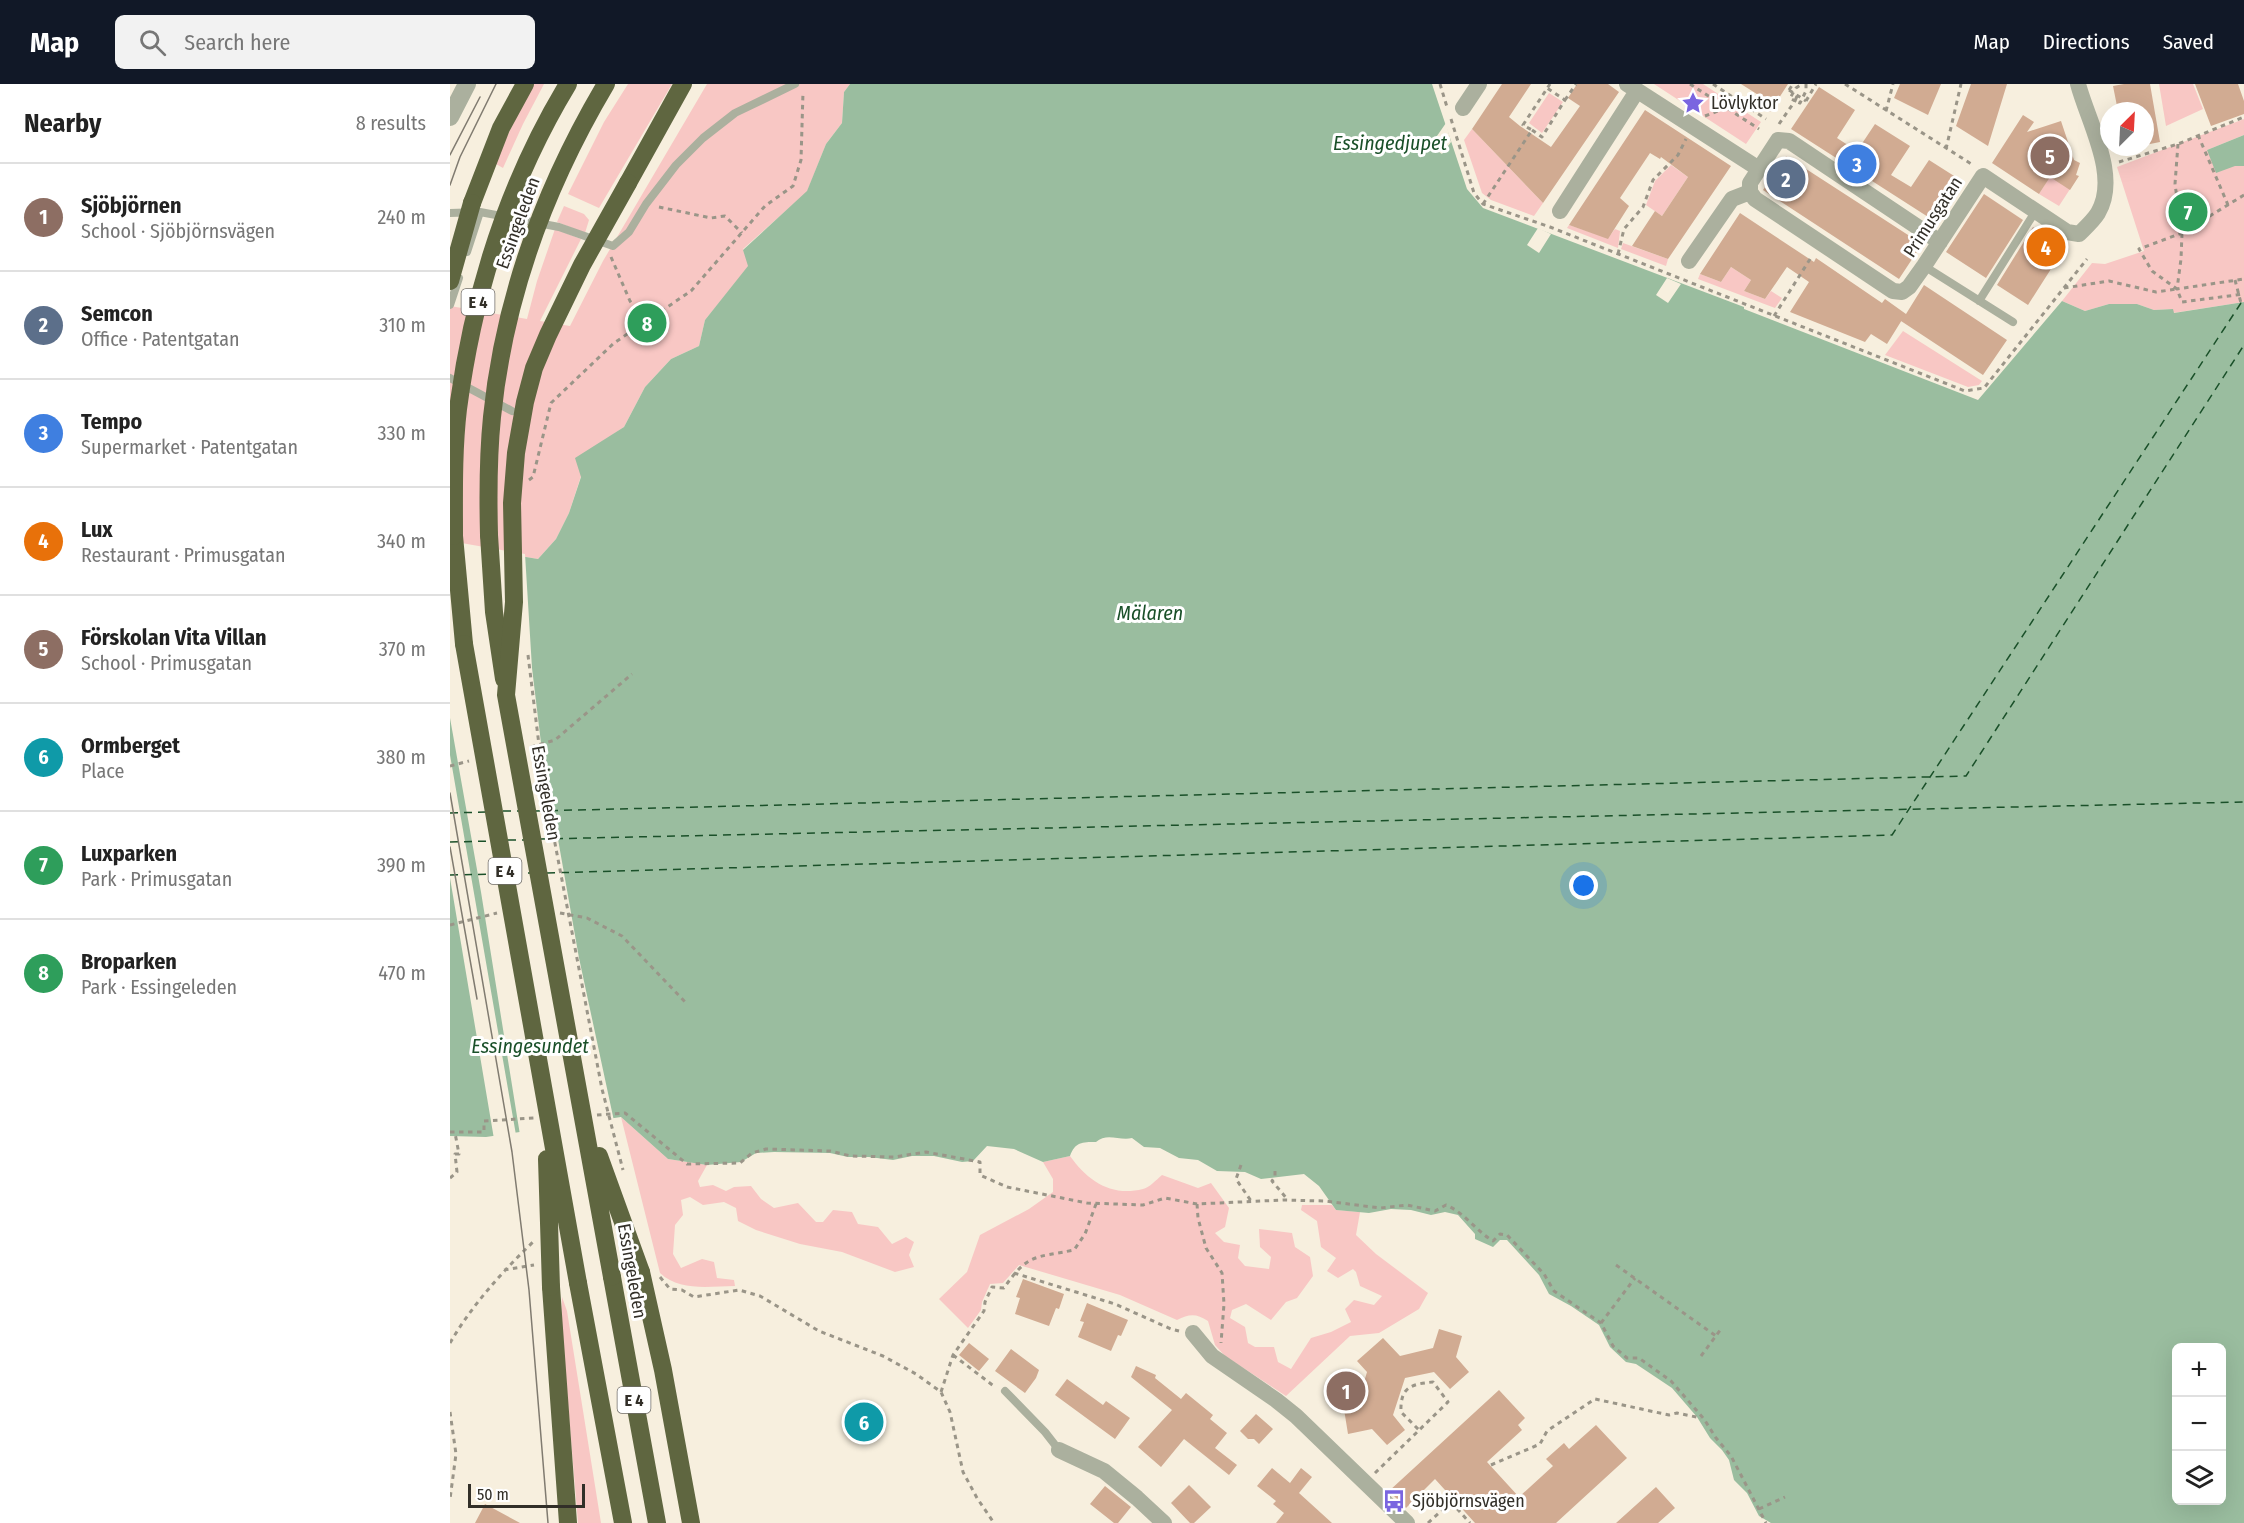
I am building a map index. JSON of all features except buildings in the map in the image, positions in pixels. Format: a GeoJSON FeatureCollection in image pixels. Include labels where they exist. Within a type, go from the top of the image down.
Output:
{"type":"FeatureCollection","features":[{"type":"Feature","properties":{"kind":"highway"},"geometry":{"type":"LineString","coordinates":[[450,281],[501,128],[525,84]]}},
{"type":"Feature","properties":{"kind":"highway","name":"Essingeleden"},"geometry":{"type":"LineString","coordinates":[[568,84],[549,115],[516,185],[488,265],[470,337],[458,411],[453,476],[454,536],[464,644],[623,1523]]}},
{"type":"Feature","properties":{"kind":"highway","name":"Essingeleden"},"geometry":{"type":"LineString","coordinates":[[606,84],[579,130],[547,197],[520,274],[503,343],[492,415],[487,479],[494,612],[506,695],[586,1111],[612,1277],[657,1523]]}},
{"type":"Feature","properties":{"kind":"highway"},"geometry":{"type":"LineString","coordinates":[[506,695],[514,602],[512,504],[516,453],[534,368],[582,265],[683,84]]}},
{"type":"Feature","properties":{"kind":"highway"},"geometry":{"type":"LineString","coordinates":[[450,598],[464,644]]}},
{"type":"Feature","properties":{"kind":"highway"},"geometry":{"type":"LineString","coordinates":[[545,1097],[551,1287],[568,1523]]}},
{"type":"Feature","properties":{"kind":"highway"},"geometry":{"type":"LineString","coordinates":[[586,1111],[641,1272],[663,1370],[691,1523]]}},
{"type":"Feature","properties":{"kind":"street"},"geometry":{"type":"LineString","coordinates":[[450,117],[467,84]]}},
{"type":"Feature","properties":{"kind":"street"},"geometry":{"type":"LineString","coordinates":[[1463,108],[1479,84]]}},
{"type":"Feature","properties":{"kind":"street","name":"Primusgatan"},"geometry":{"type":"LineString","coordinates":[[1750,192],[1764,205],[1893,291],[1902,292],[1909,287],[1983,176],[2067,232],[2079,234],[2098,213],[2105,192],[2105,168],[2078,84]]}},
{"type":"Feature","properties":{"kind":"street"},"geometry":{"type":"LineString","coordinates":[[1560,211],[1632,88],[1759,169]]}},
{"type":"Feature","properties":{"kind":"street"},"geometry":{"type":"LineString","coordinates":[[1689,261],[1732,199],[1750,192],[1750,183],[1778,140],[1789,141],[1940,242]]}},
{"type":"Feature","properties":{"kind":"street"},"geometry":{"type":"LineString","coordinates":[[1193,1334],[1212,1356],[1296,1416],[1407,1523]]}},
{"type":"Feature","properties":{"kind":"street"},"geometry":{"type":"LineString","coordinates":[[1059,1450],[1104,1471],[1164,1523]]}},
{"type":"Feature","properties":{"kind":"lane"},"geometry":{"type":"LineString","coordinates":[[450,213],[476,208],[559,227],[613,246],[628,232],[676,165],[703,138],[735,113],[795,84]]}},
{"type":"Feature","properties":{"kind":"lane"},"geometry":{"type":"LineString","coordinates":[[450,305],[476,208]]}},
{"type":"Feature","properties":{"kind":"lane"},"geometry":{"type":"LineString","coordinates":[[1979,300],[2035,212]]}},
{"type":"Feature","properties":{"kind":"lane"},"geometry":{"type":"LineString","coordinates":[[1924,266],[2013,322]]}},
{"type":"Feature","properties":{"kind":"lane"},"geometry":{"type":"LineString","coordinates":[[450,378],[512,411]]}},
{"type":"Feature","properties":{"kind":"lane"},"geometry":{"type":"LineString","coordinates":[[1005,1391],[1045,1432],[1059,1450]]}},
{"type":"Feature","properties":{"kind":"path"},"geometry":{"type":"LineString","coordinates":[[523,484],[533,477],[551,403],[614,344],[691,291],[765,206],[793,186],[801,160],[803,84]]}},
{"type":"Feature","properties":{"kind":"path"},"geometry":{"type":"LineString","coordinates":[[1440,84],[1474,193],[1483,204],[1618,254],[1965,391],[1984,388],[2087,259]]}},
{"type":"Feature","properties":{"kind":"path"},"geometry":{"type":"LineString","coordinates":[[1550,84],[1523,124],[1542,137],[1576,84]]}},
{"type":"Feature","properties":{"kind":"path"},"geometry":{"type":"LineString","coordinates":[[1690,84],[1759,129]]}},
{"type":"Feature","properties":{"kind":"path"},"geometry":{"type":"LineString","coordinates":[[1713,84],[1766,119]]}},
{"type":"Feature","properties":{"kind":"path"},"geometry":{"type":"LineString","coordinates":[[1793,84],[1789,90],[1806,101],[1816,84]]}},
{"type":"Feature","properties":{"kind":"path"},"geometry":{"type":"LineString","coordinates":[[1802,84],[1796,88],[1790,98],[1800,103],[1806,91],[1806,84]]}},
{"type":"Feature","properties":{"kind":"path"},"geometry":{"type":"LineString","coordinates":[[1845,84],[1976,167]]}},
{"type":"Feature","properties":{"kind":"path"},"geometry":{"type":"LineString","coordinates":[[1886,111],[1893,84]]}},
{"type":"Feature","properties":{"kind":"path"},"geometry":{"type":"LineString","coordinates":[[1946,150],[1961,84]]}},
{"type":"Feature","properties":{"kind":"path"},"geometry":{"type":"LineString","coordinates":[[1547,88],[1565,100]]}},
{"type":"Feature","properties":{"kind":"path"},"geometry":{"type":"LineString","coordinates":[[1778,126],[1797,96]]}},
{"type":"Feature","properties":{"kind":"path"},"geometry":{"type":"LineString","coordinates":[[1704,116],[1741,102]]}},
{"type":"Feature","properties":{"kind":"path"},"geometry":{"type":"LineString","coordinates":[[2114,164],[2178,144],[2244,117]]}},
{"type":"Feature","properties":{"kind":"path"},"geometry":{"type":"LineString","coordinates":[[1483,204],[1532,130]]}},
{"type":"Feature","properties":{"kind":"path"},"geometry":{"type":"LineString","coordinates":[[1618,254],[1624,229],[1643,207],[1653,180],[1678,155],[1688,134]]}},
{"type":"Feature","properties":{"kind":"path"},"geometry":{"type":"LineString","coordinates":[[2198,135],[2228,205]]}},
{"type":"Feature","properties":{"kind":"path"},"geometry":{"type":"LineString","coordinates":[[2178,144],[2175,184],[2182,233],[2177,289],[2182,303],[2242,295]]}},
{"type":"Feature","properties":{"kind":"path"},"geometry":{"type":"LineString","coordinates":[[2177,289],[2152,271],[2139,249],[2182,233],[2244,195]]}},
{"type":"Feature","properties":{"kind":"path"},"geometry":{"type":"LineString","coordinates":[[646,204],[688,215],[711,218],[725,216],[742,232]]}},
{"type":"Feature","properties":{"kind":"path"},"geometry":{"type":"LineString","coordinates":[[613,246],[610,258],[630,301],[646,323]]}},
{"type":"Feature","properties":{"kind":"path"},"geometry":{"type":"LineString","coordinates":[[1774,316],[1816,250]]}},
{"type":"Feature","properties":{"kind":"path"},"geometry":{"type":"LineString","coordinates":[[2063,288],[2109,281],[2156,292],[2244,279]]}},
{"type":"Feature","properties":{"kind":"path"},"geometry":{"type":"LineString","coordinates":[[2235,280],[2242,295],[2241,303]]}},
{"type":"Feature","properties":{"kind":"path"},"geometry":{"type":"LineString","coordinates":[[528,654],[544,786],[602,1089],[626,1180]]}},
{"type":"Feature","properties":{"kind":"path"},"geometry":{"type":"LineString","coordinates":[[526,748],[555,740],[632,674]]}},
{"type":"Feature","properties":{"kind":"path"},"geometry":{"type":"LineString","coordinates":[[450,766],[472,761]]}},
{"type":"Feature","properties":{"kind":"path"},"geometry":{"type":"LineString","coordinates":[[450,925],[485,914],[507,911]]}},
{"type":"Feature","properties":{"kind":"path"},"geometry":{"type":"LineString","coordinates":[[554,911],[587,918],[622,936],[687,1004]]}},
{"type":"Feature","properties":{"kind":"path"},"geometry":{"type":"LineString","coordinates":[[586,1111],[625,1113],[687,1164],[740,1162],[752,1153],[766,1149],[830,1151],[850,1156],[883,1157],[926,1152],[980,1162],[980,1175],[1007,1187],[1032,1194],[1096,1204],[1143,1205],[1165,1198],[1197,1203],[1325,1201],[1380,1208],[1407,1205],[1435,1211],[1446,1205],[1458,1210],[1482,1234],[1493,1240],[1500,1234],[1507,1235],[1544,1274],[1554,1291],[1601,1323],[1613,1346],[1627,1358],[1640,1358],[1671,1381],[1704,1419],[1731,1456],[1766,1523]]}},
{"type":"Feature","properties":{"kind":"path"},"geometry":{"type":"LineString","coordinates":[[450,1132],[484,1132],[484,1121],[543,1118]]}},
{"type":"Feature","properties":{"kind":"path"},"geometry":{"type":"LineString","coordinates":[[450,1178],[457,1173],[455,1154],[459,1154],[455,1132]]}},
{"type":"Feature","properties":{"kind":"path"},"geometry":{"type":"LineString","coordinates":[[1241,1165],[1236,1179],[1251,1201]]}},
{"type":"Feature","properties":{"kind":"path"},"geometry":{"type":"LineString","coordinates":[[1275,1171],[1272,1181],[1288,1200]]}},
{"type":"Feature","properties":{"kind":"path"},"geometry":{"type":"LineString","coordinates":[[1197,1203],[1198,1218],[1206,1248],[1222,1273],[1224,1304],[1221,1344]]}},
{"type":"Feature","properties":{"kind":"path"},"geometry":{"type":"LineString","coordinates":[[941,1392],[953,1355],[984,1311],[985,1302],[992,1287],[1004,1288],[1014,1273],[1030,1259],[1074,1250],[1085,1234],[1096,1204]]}},
{"type":"Feature","properties":{"kind":"path"},"geometry":{"type":"LineString","coordinates":[[450,1343],[504,1270],[535,1239]]}},
{"type":"Feature","properties":{"kind":"path"},"geometry":{"type":"LineString","coordinates":[[1616,1264],[1716,1336]]}},
{"type":"Feature","properties":{"kind":"path"},"geometry":{"type":"LineString","coordinates":[[504,1270],[522,1267]]}},
{"type":"Feature","properties":{"kind":"path"},"geometry":{"type":"LineString","coordinates":[[1014,1273],[1115,1304],[1171,1329],[1193,1334]]}},
{"type":"Feature","properties":{"kind":"path"},"geometry":{"type":"LineString","coordinates":[[1601,1323],[1635,1278]]}},
{"type":"Feature","properties":{"kind":"path"},"geometry":{"type":"LineString","coordinates":[[670,1289],[682,1290],[694,1297],[739,1290],[760,1296],[819,1331],[883,1356],[916,1374],[941,1392],[950,1412],[963,1472],[994,1523]]}},
{"type":"Feature","properties":{"kind":"path"},"geometry":{"type":"LineString","coordinates":[[1701,1356],[1721,1329]]}},
{"type":"Feature","properties":{"kind":"path"},"geometry":{"type":"LineString","coordinates":[[953,1355],[996,1388],[1005,1391]]}},
{"type":"Feature","properties":{"kind":"path"},"geometry":{"type":"LineString","coordinates":[[1365,1483],[1448,1402],[1433,1382],[1413,1384],[1406,1389],[1401,1405],[1401,1412],[1419,1430]]}},
{"type":"Feature","properties":{"kind":"path"},"geometry":{"type":"LineString","coordinates":[[1491,1465],[1540,1444],[1547,1431],[1595,1399],[1658,1413],[1669,1415],[1677,1413],[1704,1419]]}},
{"type":"Feature","properties":{"kind":"path"},"geometry":{"type":"LineString","coordinates":[[450,1412],[456,1454],[450,1499]]}},
{"type":"Feature","properties":{"kind":"path"},"geometry":{"type":"LineString","coordinates":[[1759,1509],[1785,1497]]}},
{"type":"Feature","properties":{"kind":"path"},"geometry":{"type":"LineString","coordinates":[[1428,1523],[1452,1501],[1470,1523]]}},
{"type":"Feature","properties":{"kind":"shaded area"},"geometry":{"type":"Polygon","coordinates":[[[533,84],[544,84],[503,168],[496,164],[505,140],[533,84]]]}},
{"type":"Feature","properties":{"kind":"shaded area"},"geometry":{"type":"Polygon","coordinates":[[[628,84],[672,84],[599,208],[568,194],[604,122],[628,84]]]}},
{"type":"Feature","properties":{"kind":"shaded area"},"geometry":{"type":"Polygon","coordinates":[[[707,84],[850,84],[844,92],[842,123],[826,144],[807,192],[743,249],[749,266],[705,320],[699,346],[671,359],[645,387],[624,427],[603,441],[581,476],[569,513],[556,539],[538,559],[450,544],[450,306],[527,319],[555,229],[581,239],[540,321],[570,326],[603,261],[707,84]]]}},
{"type":"Feature","properties":{"kind":"shaded area"},"geometry":{"type":"Polygon","coordinates":[[[1654,84],[1703,84],[1761,122],[1746,144],[1654,84]]]}},
{"type":"Feature","properties":{"kind":"shaded area"},"geometry":{"type":"Polygon","coordinates":[[[2159,84],[2193,84],[2203,109],[2166,126],[2159,84]]]}},
{"type":"Feature","properties":{"kind":"shaded area"},"geometry":{"type":"Polygon","coordinates":[[[1549,93],[1563,102],[1542,133],[1529,123],[1549,93]]]}},
{"type":"Feature","properties":{"kind":"shaded area"},"geometry":{"type":"Polygon","coordinates":[[[2244,119],[2244,135],[2207,150],[2235,166],[2244,166],[2244,302],[2173,313],[2172,309],[2154,310],[2137,304],[2109,304],[2085,311],[2062,301],[2092,263],[2105,264],[2144,251],[2117,167],[2146,156],[2154,156],[2154,153],[2244,119]]]}},
{"type":"Feature","properties":{"kind":"shaded area"},"geometry":{"type":"Polygon","coordinates":[[[1472,129],[1543,203],[1534,216],[1491,200],[1482,193],[1464,140],[1472,129]]]}},
{"type":"Feature","properties":{"kind":"shaded area"},"geometry":{"type":"Polygon","coordinates":[[[1671,165],[1688,177],[1662,216],[1646,205],[1655,181],[1671,165]]]}},
{"type":"Feature","properties":{"kind":"shaded area"},"geometry":{"type":"Polygon","coordinates":[[[2052,173],[2072,186],[2059,206],[2039,194],[2052,173]]]}},
{"type":"Feature","properties":{"kind":"shaded area"},"geometry":{"type":"Polygon","coordinates":[[[564,206],[584,214],[589,220],[585,233],[557,222],[564,206]]]}},
{"type":"Feature","properties":{"kind":"shaded area"},"geometry":{"type":"Polygon","coordinates":[[[1569,225],[1608,238],[1615,229],[1620,231],[1618,248],[1567,228],[1569,225]]]}},
{"type":"Feature","properties":{"kind":"shaded area"},"geometry":{"type":"Polygon","coordinates":[[[1623,243],[1668,259],[1666,266],[1621,249],[1623,243]]]}},
{"type":"Feature","properties":{"kind":"shaded area"},"geometry":{"type":"Polygon","coordinates":[[[1731,267],[1751,280],[1744,291],[1765,299],[1771,291],[1782,298],[1775,308],[1698,279],[1700,274],[1721,282],[1731,267]]]}},
{"type":"Feature","properties":{"kind":"shaded area"},"geometry":{"type":"Polygon","coordinates":[[[1903,331],[1982,381],[1979,385],[1968,387],[1885,355],[1903,331]]]}},
{"type":"Feature","properties":{"kind":"shaded area"},"geometry":{"type":"Polygon","coordinates":[[[621,1117],[668,1159],[707,1165],[698,1181],[700,1187],[713,1185],[726,1191],[734,1187],[751,1186],[761,1199],[774,1208],[798,1203],[816,1222],[823,1222],[833,1210],[852,1212],[858,1224],[878,1227],[892,1244],[906,1237],[914,1242],[909,1255],[914,1267],[895,1272],[842,1252],[800,1244],[756,1230],[738,1221],[736,1208],[724,1202],[703,1205],[690,1197],[681,1200],[683,1215],[675,1225],[673,1254],[681,1268],[702,1259],[714,1262],[717,1278],[734,1280],[735,1286],[696,1287],[668,1279],[660,1273],[621,1117]]]}},
{"type":"Feature","properties":{"kind":"shaded area"},"geometry":{"type":"Polygon","coordinates":[[[1070,1156],[1093,1180],[1121,1191],[1145,1188],[1162,1175],[1198,1188],[1211,1183],[1229,1208],[1225,1227],[1215,1233],[1224,1242],[1240,1245],[1238,1258],[1245,1266],[1269,1269],[1271,1257],[1260,1247],[1259,1229],[1292,1233],[1295,1247],[1310,1257],[1313,1276],[1297,1298],[1286,1302],[1271,1320],[1246,1304],[1232,1310],[1230,1318],[1245,1327],[1248,1343],[1255,1347],[1274,1347],[1278,1362],[1291,1369],[1311,1338],[1331,1332],[1351,1322],[1345,1309],[1354,1300],[1374,1305],[1382,1296],[1360,1286],[1353,1269],[1338,1278],[1327,1271],[1336,1258],[1321,1247],[1317,1221],[1301,1210],[1302,1205],[1332,1205],[1336,1210],[1360,1212],[1356,1235],[1376,1254],[1428,1293],[1419,1309],[1379,1333],[1350,1336],[1286,1396],[1225,1356],[1215,1345],[1208,1321],[1204,1318],[1192,1315],[1177,1320],[1120,1295],[1019,1265],[1003,1283],[990,1284],[981,1310],[968,1328],[939,1299],[967,1272],[980,1235],[1029,1209],[1053,1192],[1053,1179],[1043,1162],[1070,1156]]]}},
{"type":"Feature","properties":{"kind":"shaded area"},"geometry":{"type":"Polygon","coordinates":[[[562,1297],[567,1311],[601,1523],[578,1523],[561,1320],[562,1297]]]}},
{"type":"Feature","properties":{"kind":"water","name":"Mälaren"},"geometry":{"type":"Polygon","coordinates":[[[850,84],[1432,84],[1467,189],[1483,208],[1744,307],[1744,309],[1978,400],[2062,301],[2085,311],[2109,304],[2137,304],[2154,310],[2173,309],[2174,313],[2244,302],[2244,1523],[1771,1523],[1759,1516],[1747,1493],[1734,1480],[1729,1460],[1672,1388],[1636,1364],[1626,1362],[1610,1347],[1599,1325],[1549,1294],[1539,1275],[1507,1240],[1500,1240],[1493,1247],[1475,1239],[1475,1234],[1458,1215],[1445,1212],[1431,1215],[1411,1210],[1391,1209],[1369,1213],[1336,1210],[1319,1186],[1304,1174],[1261,1179],[1245,1172],[1217,1171],[1198,1160],[1179,1158],[1160,1148],[1144,1147],[1132,1138],[1109,1137],[1096,1142],[1083,1143],[1074,1148],[1070,1156],[1043,1162],[1014,1149],[987,1146],[973,1161],[962,1162],[934,1156],[912,1156],[893,1160],[848,1157],[830,1153],[774,1152],[756,1153],[741,1162],[707,1165],[668,1159],[621,1117],[486,1137],[450,1136],[450,544],[538,559],[556,539],[569,513],[581,477],[575,458],[624,427],[645,387],[671,359],[699,346],[705,320],[748,266],[743,250],[807,191],[826,144],[842,123],[844,92],[850,84]]]}},
{"type":"Feature","properties":{"kind":"water"},"geometry":{"type":"Polygon","coordinates":[[[2244,135],[2244,166],[2235,166],[2216,173],[2207,150],[2244,135]]]}},
{"type":"Feature","properties":{"kind":"pier"},"geometry":{"type":"Polygon","coordinates":[[[1446,123],[1451,142],[1442,154],[1430,146],[1446,123]]]}},
{"type":"Feature","properties":{"kind":"pier"},"geometry":{"type":"Polygon","coordinates":[[[1538,228],[1551,234],[1539,253],[1527,245],[1538,228]]]}},
{"type":"Feature","properties":{"kind":"pier"},"geometry":{"type":"Polygon","coordinates":[[[1667,278],[1681,284],[1668,303],[1656,295],[1667,278]]]}},
{"type":"Feature","properties":{"kind":"pier","name":"Essingesundet"},"geometry":{"type":"Polygon","coordinates":[[[450,541],[525,554],[532,668],[541,743],[579,958],[614,1121],[520,1135],[450,718],[450,541]]]}},
{"type":"Feature","properties":{"kind":"pier"},"geometry":{"type":"Polygon","coordinates":[[[450,755],[516,1135],[494,1139],[450,878],[450,755]]]}},
{"type":"Feature","properties":{"kind":"ferry route"},"geometry":{"type":"LineString","coordinates":[[547,873],[1892,835],[2241,303],[2244,304]]}},
{"type":"Feature","properties":{"kind":"ferry route"},"geometry":{"type":"LineString","coordinates":[[536,811],[1966,776],[2244,345]]}},
{"type":"Feature","properties":{"kind":"ferry route"},"geometry":{"type":"LineString","coordinates":[[541,839],[2244,802]]}},
{"type":"Feature","properties":{"kind":"ferry route"},"geometry":{"type":"LineString","coordinates":[[503,811],[520,811]]}},
{"type":"Feature","properties":{"kind":"ferry route"},"geometry":{"type":"LineString","coordinates":[[450,813],[487,812]]}},
{"type":"Feature","properties":{"kind":"ferry route"},"geometry":{"type":"LineString","coordinates":[[508,840],[525,840]]}},
{"type":"Feature","properties":{"kind":"ferry route"},"geometry":{"type":"LineString","coordinates":[[450,842],[492,841]]}},
{"type":"Feature","properties":{"kind":"ferry route"},"geometry":{"type":"LineString","coordinates":[[514,873],[531,873]]}},
{"type":"Feature","properties":{"kind":"ferry route"},"geometry":{"type":"LineString","coordinates":[[450,875],[498,874]]}},
{"type":"Feature","properties":{"kind":"tram line"},"geometry":{"type":"LineString","coordinates":[[450,185],[460,157],[496,84]]}},
{"type":"Feature","properties":{"kind":"tram line"},"geometry":{"type":"LineString","coordinates":[[450,155],[480,97]]}},
{"type":"Feature","properties":{"kind":"tram line"},"geometry":{"type":"LineString","coordinates":[[450,793],[512,1152],[529,1290],[548,1523]]}},
{"type":"Feature","properties":{"kind":"tram line"},"geometry":{"type":"LineString","coordinates":[[450,847],[477,999]]}},
{"type":"Feature","properties":{"kind":"place","name":"Lövlyktor"},"geometry":{"type":"Point","coordinates":[1693,103]}},
{"type":"Feature","properties":{"kind":"place","name":"Förskolan Vita Villan"},"geometry":{"type":"Point","coordinates":[2050,156]}},
{"type":"Feature","properties":{"kind":"place","name":"Tempo"},"geometry":{"type":"Point","coordinates":[1857,164]}},
{"type":"Feature","properties":{"kind":"place","name":"Semcon"},"geometry":{"type":"Point","coordinates":[1786,179]}},
{"type":"Feature","properties":{"kind":"place","name":"Luxparken"},"geometry":{"type":"Point","coordinates":[2188,212]}},
{"type":"Feature","properties":{"kind":"place","name":"Lux"},"geometry":{"type":"Point","coordinates":[2046,247]}},
{"type":"Feature","properties":{"kind":"place","name":"Broparken"},"geometry":{"type":"Point","coordinates":[647,323]}},
{"type":"Feature","properties":{"kind":"place","name":"Sjöbjörnen"},"geometry":{"type":"Point","coordinates":[1346,1391]}},
{"type":"Feature","properties":{"kind":"place","name":"Ormberget"},"geometry":{"type":"Point","coordinates":[864,1422]}},
{"type":"Feature","properties":{"kind":"place","name":"Sjöbjörnsvägen"},"geometry":{"type":"Point","coordinates":[1394,1501]}},
{"type":"Feature","properties":{"kind":"water label","name":"Essingedjupet"},"geometry":{"type":"Point","coordinates":[1390,143]}}]}
